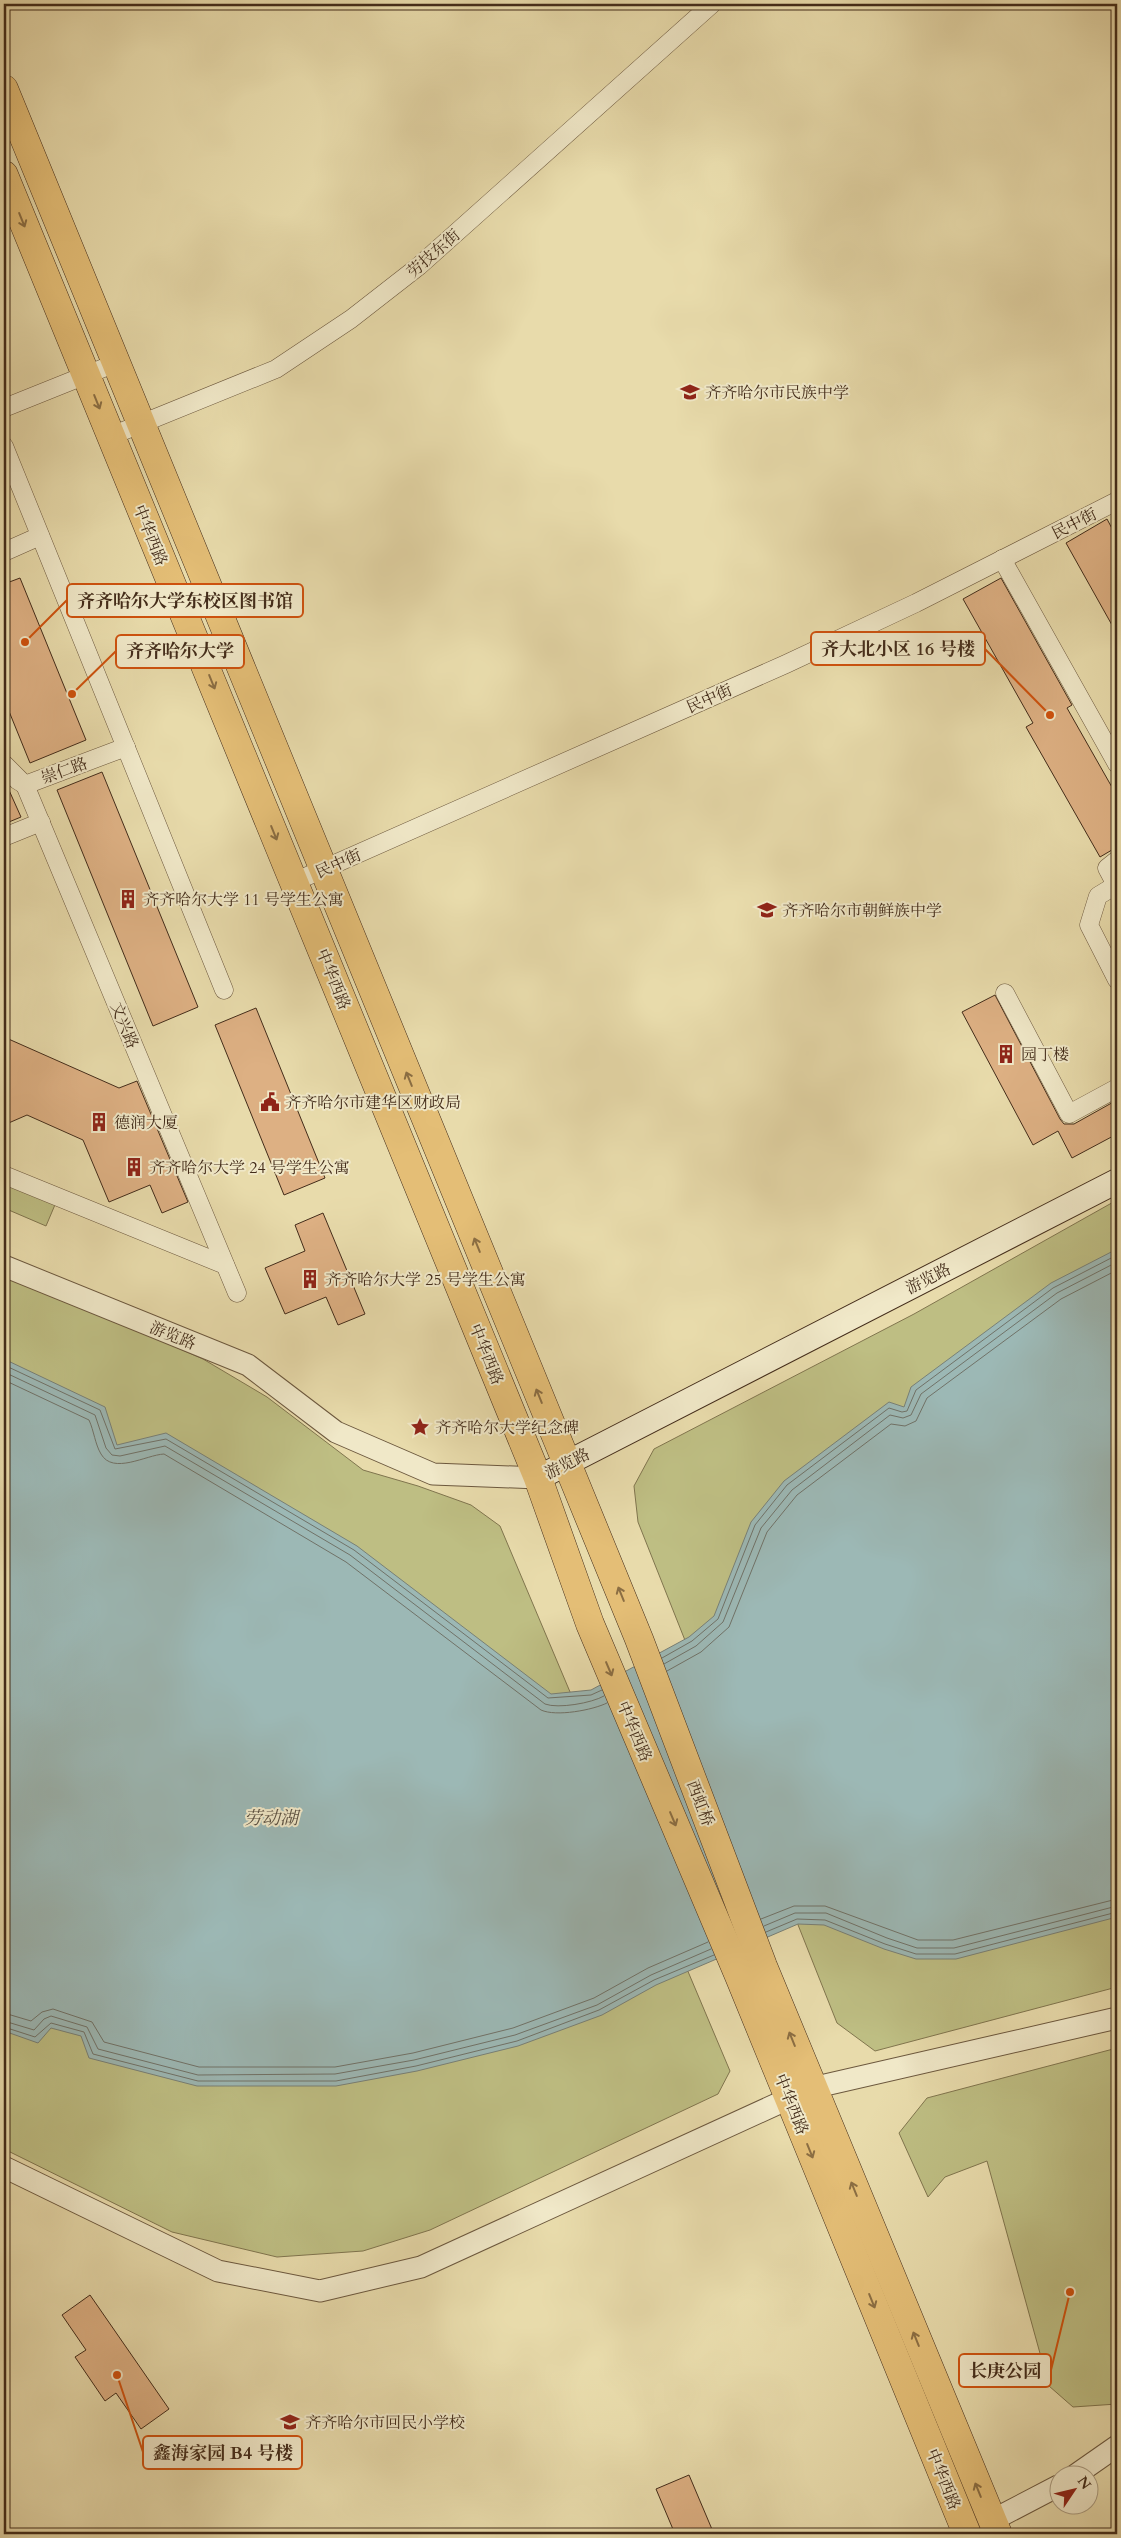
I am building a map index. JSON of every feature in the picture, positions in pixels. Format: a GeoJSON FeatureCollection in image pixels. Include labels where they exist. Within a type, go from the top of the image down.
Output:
{"type":"FeatureCollection","features":[{"type":"Feature","properties":{"kind":"main road","name":"中华西路"},"geometry":{"type":"LineString","coordinates":[[4,89],[640,1639]]}},
{"type":"Feature","properties":{"kind":"main road","name":"中华西路"},"geometry":{"type":"LineString","coordinates":[[4,175],[538,1478],[590,1624],[751,1971],[800,2092],[965,2534]]}},
{"type":"Feature","properties":{"kind":"main road","name":"游览路"},"geometry":{"type":"LineString","coordinates":[[538,1478],[1117,1181]]}},
{"type":"Feature","properties":{"kind":"main road","name":"西虹桥"},"geometry":{"type":"LineString","coordinates":[[640,1639],[751,1971]]}},
{"type":"Feature","properties":{"kind":"main road","name":"中华西路"},"geometry":{"type":"LineString","coordinates":[[800,2092],[995,2528]]}},
{"type":"Feature","properties":{"kind":"main road"},"geometry":{"type":"LineString","coordinates":[[965,2534],[995,2528]]}},
{"type":"Feature","properties":{"kind":"street","name":"劳技东街"},"geometry":{"type":"LineString","coordinates":[[111,436],[276,369],[351,320],[420,266],[712,4]]}},
{"type":"Feature","properties":{"kind":"street"},"geometry":{"type":"LineString","coordinates":[[4,408],[116,363]]}},
{"type":"Feature","properties":{"kind":"street"},"geometry":{"type":"LineString","coordinates":[[4,446],[224,990]]}},
{"type":"Feature","properties":{"kind":"street","name":"民中街"},"geometry":{"type":"LineString","coordinates":[[294,882],[786,664],[1116,505]]}},
{"type":"Feature","properties":{"kind":"street"},"geometry":{"type":"LineString","coordinates":[[4,552],[40,536]]}},
{"type":"Feature","properties":{"kind":"street"},"geometry":{"type":"LineString","coordinates":[[1002,559],[1117,764]]}},
{"type":"Feature","properties":{"kind":"street","name":"崇仁路"},"geometry":{"type":"LineString","coordinates":[[4,772],[25,785],[126,747]]}},
{"type":"Feature","properties":{"kind":"street","name":"文兴路"},"geometry":{"type":"LineString","coordinates":[[4,764],[25,785],[237,1294]]}},
{"type":"Feature","properties":{"kind":"street"},"geometry":{"type":"LineString","coordinates":[[4,837],[41,822]]}},
{"type":"Feature","properties":{"kind":"street"},"geometry":{"type":"LineString","coordinates":[[1117,860],[1107,868],[1116,885],[1098,896],[1089,925],[1117,980]]}},
{"type":"Feature","properties":{"kind":"street"},"geometry":{"type":"LineString","coordinates":[[1005,993],[1070,1114],[1117,1088]]}},
{"type":"Feature","properties":{"kind":"street"},"geometry":{"type":"LineString","coordinates":[[4,1175],[225,1264]]}},
{"type":"Feature","properties":{"kind":"street","name":"游览路"},"geometry":{"type":"LineString","coordinates":[[4,1266],[248,1365],[336,1432],[432,1474],[538,1478]]}},
{"type":"Feature","properties":{"kind":"street"},"geometry":{"type":"LineString","coordinates":[[4,2167],[218,2271],[320,2291],[421,2267],[800,2092],[1117,2018]]}},
{"type":"Feature","properties":{"kind":"street"},"geometry":{"type":"LineString","coordinates":[[1088,2466],[1117,2446]]}},
{"type":"Feature","properties":{"kind":"street"},"geometry":{"type":"LineString","coordinates":[[995,2528],[1048,2493]]}},
{"type":"Feature","properties":{"kind":"green space"},"geometry":{"type":"Polygon","coordinates":[[[10,1180],[57,1200],[46,1226],[4,1208],[4,1194],[10,1180]]]}},
{"type":"Feature","properties":{"kind":"green space"},"geometry":{"type":"Polygon","coordinates":[[[1117,1200],[1117,1987],[875,2051],[837,2023],[638,1522],[634,1486],[654,1449],[914,1314],[1117,1200]]]}},
{"type":"Feature","properties":{"kind":"green space"},"geometry":{"type":"Polygon","coordinates":[[[4,1276],[84,1307],[203,1359],[267,1397],[363,1470],[418,1486],[471,1505],[500,1526],[730,2071],[718,2094],[430,2230],[363,2251],[277,2257],[172,2232],[4,2149],[4,1276]]]}},
{"type":"Feature","properties":{"kind":"green space"},"geometry":{"type":"Polygon","coordinates":[[[1117,2048],[1117,2404],[1073,2407],[1049,2386],[987,2161],[945,2177],[928,2197],[899,2133],[927,2098],[1117,2048]]]}},
{"type":"Feature","properties":{"kind":"water","name":"劳动湖"},"geometry":{"type":"Polygon","coordinates":[[[1117,1249],[1117,1917],[956,1959],[916,1959],[884,1949],[824,1925],[798,1924],[656,1985],[602,2015],[518,2046],[417,2071],[336,2086],[197,2086],[89,2058],[81,2036],[51,2028],[38,2043],[4,2031],[4,1359],[105,1407],[117,1445],[166,1433],[357,1546],[551,1694],[591,1690],[689,1637],[714,1616],[751,1522],[784,1481],[889,1402],[904,1407],[911,1387],[1051,1283],[1117,1249]]]}},
{"type":"Feature","properties":{"kind":"building"},"geometry":{"type":"Polygon","coordinates":[[[1107,519],[1117,538],[1117,634],[1066,543],[1107,519]]]}},
{"type":"Feature","properties":{"kind":"building"},"geometry":{"type":"Polygon","coordinates":[[[20,578],[86,740],[30,763],[4,699],[4,584],[20,578]]]}},
{"type":"Feature","properties":{"kind":"building"},"geometry":{"type":"Polygon","coordinates":[[[1001,578],[1072,705],[1067,708],[1117,796],[1117,847],[1100,857],[1026,727],[1033,723],[963,599],[1001,578]]]}},
{"type":"Feature","properties":{"kind":"building","name":"齐齐哈尔大学 11 号学生公寓"},"geometry":{"type":"Polygon","coordinates":[[[102,772],[198,1007],[153,1026],[57,790],[102,772]]]}},
{"type":"Feature","properties":{"kind":"building"},"geometry":{"type":"Polygon","coordinates":[[[4,779],[21,817],[4,824],[4,779]]]}},
{"type":"Feature","properties":{"kind":"building","name":"园丁楼"},"geometry":{"type":"Polygon","coordinates":[[[995,995],[1064,1124],[1074,1124],[1117,1100],[1117,1134],[1072,1158],[1058,1131],[1033,1145],[962,1012],[995,995]]]}},
{"type":"Feature","properties":{"kind":"building","name":"齐齐哈尔市建华区财政局"},"geometry":{"type":"Polygon","coordinates":[[[256,1008],[325,1178],[284,1195],[215,1025],[256,1008]]]}},
{"type":"Feature","properties":{"kind":"building","name":"德润大厦"},"geometry":{"type":"Polygon","coordinates":[[[4,1037],[119,1088],[137,1081],[188,1202],[162,1213],[150,1185],[109,1202],[83,1140],[27,1115],[4,1125],[4,1037]]]}},
{"type":"Feature","properties":{"kind":"building","name":"齐齐哈尔大学 25 号学生公寓"},"geometry":{"type":"Polygon","coordinates":[[[323,1213],[365,1314],[338,1325],[326,1297],[285,1314],[265,1268],[305,1251],[295,1225],[323,1213]]]}},
{"type":"Feature","properties":{"kind":"building"},"geometry":{"type":"Polygon","coordinates":[[[90,2295],[169,2409],[141,2429],[116,2393],[105,2401],[75,2357],[86,2350],[62,2315],[90,2295]]]}},
{"type":"Feature","properties":{"kind":"building"},"geometry":{"type":"Polygon","coordinates":[[[689,2475],[714,2534],[675,2534],[656,2489],[689,2475]]]}},
{"type":"Feature","properties":{"kind":"place","name":"齐齐哈尔市民族中学"},"geometry":{"type":"Point","coordinates":[690,392]}},
{"type":"Feature","properties":{"kind":"place","name":"齐齐哈尔大学东校区图书馆"},"geometry":{"type":"Point","coordinates":[25,642]}},
{"type":"Feature","properties":{"kind":"place","name":"齐齐哈尔大学"},"geometry":{"type":"Point","coordinates":[72,694]}},
{"type":"Feature","properties":{"kind":"place","name":"齐大北小区 16 号楼"},"geometry":{"type":"Point","coordinates":[1050,715]}},
{"type":"Feature","properties":{"kind":"place","name":"齐齐哈尔大学 11 号学生公寓"},"geometry":{"type":"Point","coordinates":[128,899]}},
{"type":"Feature","properties":{"kind":"place","name":"齐齐哈尔市朝鲜族中学"},"geometry":{"type":"Point","coordinates":[767,910]}},
{"type":"Feature","properties":{"kind":"place","name":"园丁楼"},"geometry":{"type":"Point","coordinates":[1006,1054]}},
{"type":"Feature","properties":{"kind":"place","name":"齐齐哈尔市建华区财政局"},"geometry":{"type":"Point","coordinates":[270,1102]}},
{"type":"Feature","properties":{"kind":"place","name":"德润大厦"},"geometry":{"type":"Point","coordinates":[99,1122]}},
{"type":"Feature","properties":{"kind":"place","name":"齐齐哈尔大学 24 号学生公寓"},"geometry":{"type":"Point","coordinates":[134,1167]}},
{"type":"Feature","properties":{"kind":"place","name":"齐齐哈尔大学 25 号学生公寓"},"geometry":{"type":"Point","coordinates":[310,1279]}},
{"type":"Feature","properties":{"kind":"place","name":"齐齐哈尔大学纪念碑"},"geometry":{"type":"Point","coordinates":[420,1427]}},
{"type":"Feature","properties":{"kind":"place","name":"长庚公园"},"geometry":{"type":"Point","coordinates":[1070,2292]}},
{"type":"Feature","properties":{"kind":"place","name":"鑫海家园 B4 号楼"},"geometry":{"type":"Point","coordinates":[117,2375]}},
{"type":"Feature","properties":{"kind":"place","name":"齐齐哈尔市回民小学校"},"geometry":{"type":"Point","coordinates":[290,2422]}}]}
